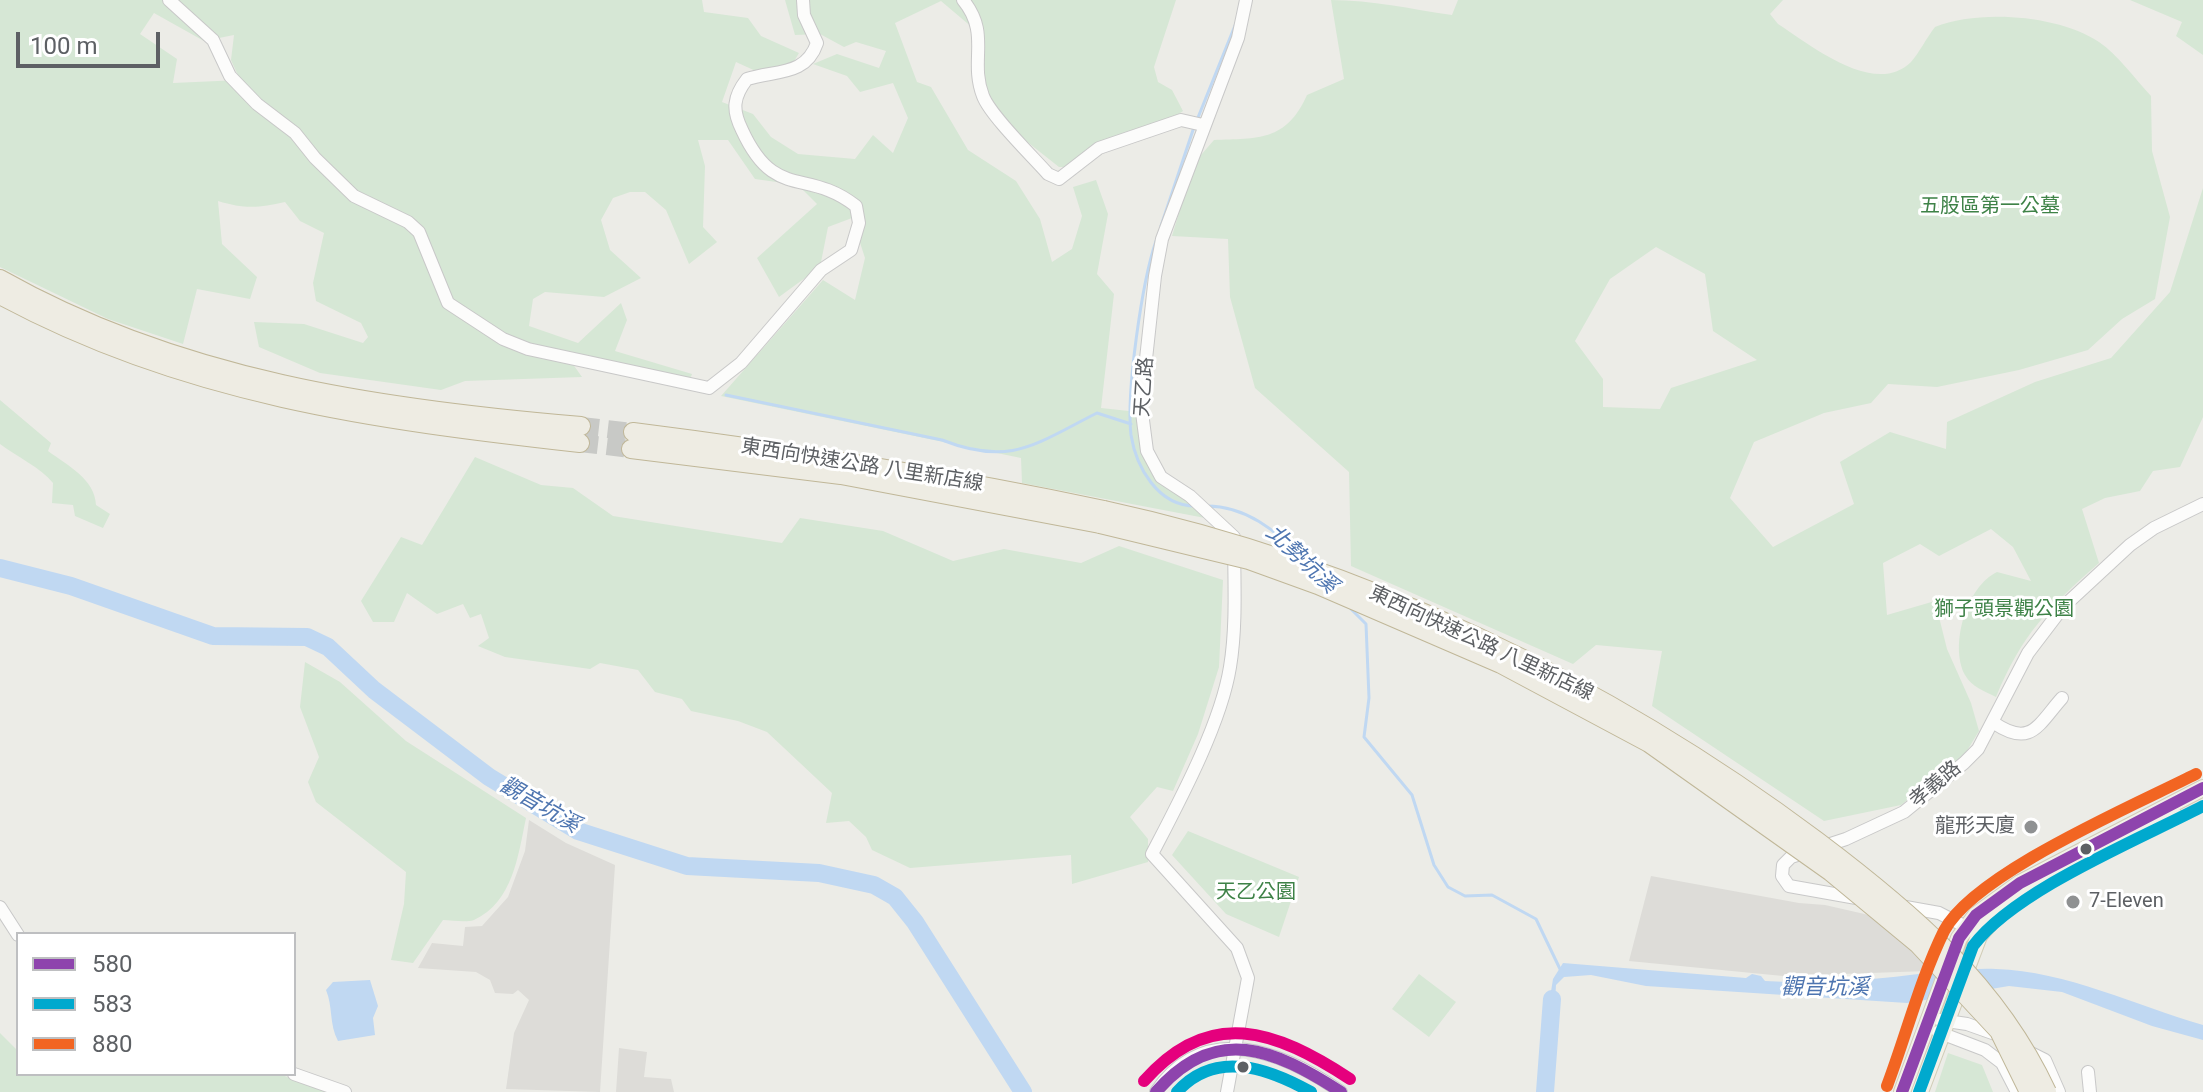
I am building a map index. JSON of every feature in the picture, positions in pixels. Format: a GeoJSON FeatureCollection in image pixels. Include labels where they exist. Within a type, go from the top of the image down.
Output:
{"type":"FeatureCollection","features":[{"type":"Feature","properties":{"kind":"highway"},"geometry":{"type":"LineString","coordinates":[[0,279],[147,347],[246,384]]}},
{"type":"Feature","properties":{"kind":"highway"},"geometry":{"type":"LineString","coordinates":[[0,295],[142,361],[321,401],[460,423],[581,435]]}},
{"type":"Feature","properties":{"kind":"highway","name":"東西向快速公路 八里新店線"},"geometry":{"type":"LineString","coordinates":[[632,441],[802,454],[982,484],[1249,560],[1318,585],[1501,664],[1649,743],[1831,872],[1924,949],[1999,1031],[2029,1092]]}},
{"type":"Feature","properties":{"kind":"highway","name":"東西向快速公路 八里新店線"},"geometry":{"type":"LineString","coordinates":[[1102,517],[1205,534],[1322,573],[1494,646],[1651,727],[1737,781],[1929,931],[2011,1026],[2047,1092]]}},
{"type":"Feature","properties":{"kind":"main road"},"geometry":{"type":"LineString","coordinates":[[1902,1092],[1952,958],[1973,931],[2020,883],[2203,788]]}},
{"type":"Feature","properties":{"kind":"main road"},"geometry":{"type":"LineString","coordinates":[[1973,931],[2026,892],[2203,800]]}},
{"type":"Feature","properties":{"kind":"main road"},"geometry":{"type":"LineString","coordinates":[[1920,1092],[1971,960],[1973,931]]}},
{"type":"Feature","properties":{"kind":"street"},"geometry":{"type":"LineString","coordinates":[[169,0],[213,40],[230,76],[257,104],[295,133],[315,158],[354,196],[408,222],[419,232],[448,303],[483,327],[528,349],[695,388],[709,388],[741,363],[821,270],[851,250],[859,223],[856,206],[837,191],[771,173],[753,155],[734,114],[736,93],[747,79],[801,68],[812,57],[817,43],[804,15],[803,0]]}},
{"type":"Feature","properties":{"kind":"street"},"geometry":{"type":"LineString","coordinates":[[963,0],[975,14],[980,38],[978,70],[984,98],[1048,174],[1059,179],[1099,148],[1181,120],[1203,125]]}},
{"type":"Feature","properties":{"kind":"street","name":"天乙路"},"geometry":{"type":"LineString","coordinates":[[1227,1092],[1248,978],[1245,964],[1237,948],[1152,854],[1179,803],[1231,666],[1234,537],[1190,496],[1161,477],[1147,451],[1142,426],[1155,276],[1162,239],[1238,38],[1246,0]]}},
{"type":"Feature","properties":{"kind":"street","name":"孝義路"},"geometry":{"type":"LineString","coordinates":[[1973,931],[1939,913],[1789,886],[1782,876],[1783,865],[1791,857],[1846,839],[1904,812],[1964,763],[1994,723],[2028,653],[2063,607],[2130,545],[2154,528],[2203,504]]}},
{"type":"Feature","properties":{"kind":"street"},"geometry":{"type":"LineString","coordinates":[[1994,723],[2019,736],[2030,734],[2062,698]]}},
{"type":"Feature","properties":{"kind":"street"},"geometry":{"type":"LineString","coordinates":[[0,907],[16,932]]}},
{"type":"Feature","properties":{"kind":"street"},"geometry":{"type":"LineString","coordinates":[[2017,1092],[2002,1063],[1985,1050],[1942,1036],[1930,1014],[1950,1014],[1989,1030],[2045,1060],[2059,1092]]}},
{"type":"Feature","properties":{"kind":"street"},"geometry":{"type":"LineString","coordinates":[[1156,1092],[1168,1074],[1183,1063],[1204,1053],[1237,1046],[1275,1057],[1341,1092]]}},
{"type":"Feature","properties":{"kind":"street"},"geometry":{"type":"LineString","coordinates":[[2088,1072],[2090,1092]]}},
{"type":"Feature","properties":{"kind":"street"},"geometry":{"type":"LineString","coordinates":[[296,1075],[345,1092]]}},
{"type":"Feature","properties":{"kind":"shaded area"},"geometry":{"type":"Polygon","coordinates":[[[529,820],[566,843],[615,865],[600,1092],[506,1089],[514,1033],[529,1000],[518,990],[513,994],[495,993],[490,980],[476,972],[418,968],[432,943],[463,946],[465,927],[482,926],[508,897],[525,851],[529,820]]]}},
{"type":"Feature","properties":{"kind":"shaded area"},"geometry":{"type":"Polygon","coordinates":[[[1651,876],[1825,905],[1939,931],[1928,971],[1783,976],[1629,961],[1651,876]]]}},
{"type":"Feature","properties":{"kind":"shaded area"},"geometry":{"type":"Polygon","coordinates":[[[619,1048],[647,1052],[644,1077],[671,1079],[674,1092],[616,1092],[619,1048]]]}},
{"type":"Feature","properties":{"kind":"green space"},"geometry":{"type":"Polygon","coordinates":[[[0,0],[702,0],[704,12],[748,18],[761,36],[799,53],[786,75],[771,78],[736,62],[722,102],[753,114],[771,137],[798,154],[855,159],[873,135],[893,153],[908,118],[893,83],[860,92],[847,76],[813,64],[837,54],[879,68],[886,51],[856,42],[844,47],[820,34],[795,35],[785,0],[1176,0],[1154,67],[1158,82],[1172,90],[1183,111],[1163,125],[1120,137],[1082,167],[1059,167],[1002,122],[982,85],[980,34],[941,1],[895,23],[917,82],[931,87],[968,150],[1016,181],[1040,219],[1052,262],[1072,249],[1082,216],[1073,187],[1096,180],[1108,214],[1097,274],[1114,294],[1101,408],[1138,412],[1152,468],[1209,508],[1205,518],[1022,483],[1021,458],[721,396],[823,280],[855,300],[865,258],[852,218],[828,227],[820,267],[779,297],[757,258],[817,204],[798,185],[755,179],[728,140],[698,140],[705,166],[703,227],[717,242],[689,264],[666,210],[645,192],[630,192],[613,198],[601,220],[610,250],[641,278],[604,297],[545,292],[533,299],[529,326],[578,343],[621,303],[627,320],[615,351],[692,374],[688,384],[565,353],[582,377],[465,381],[441,390],[320,373],[259,347],[254,322],[304,324],[363,343],[368,337],[361,323],[316,301],[313,283],[324,233],[300,221],[285,202],[252,207],[218,201],[222,244],[257,277],[250,299],[197,289],[183,344],[108,319],[0,267],[0,0]],[[154,13],[140,34],[177,59],[173,83],[240,80],[231,60],[234,35],[204,41],[154,13]]]}},
{"type":"Feature","properties":{"kind":"green space"},"geometry":{"type":"Polygon","coordinates":[[[1331,0],[1376,3],[1452,15],[1458,0],[1783,0],[1770,14],[1778,24],[1843,64],[1879,74],[1896,72],[1911,62],[1935,27],[1953,21],[2018,18],[2063,26],[2082,33],[2113,54],[2151,96],[2152,151],[2170,217],[2155,299],[2122,319],[2088,350],[2019,370],[1937,387],[1888,384],[1871,403],[1824,413],[1754,442],[1730,498],[1773,547],[1854,504],[1840,462],[1890,432],[1946,449],[1947,422],[2035,382],[2111,358],[2170,292],[2203,188],[2203,417],[2180,467],[2153,471],[2140,491],[2105,498],[2082,509],[2099,563],[2038,623],[2016,656],[1996,697],[1975,686],[1965,675],[1959,648],[1960,633],[1969,603],[1986,579],[1997,572],[2031,581],[2013,547],[1991,529],[1939,556],[1920,544],[1883,563],[1887,615],[1935,601],[1947,649],[1971,703],[1979,731],[1965,754],[1901,805],[1824,821],[1652,706],[1662,651],[1596,645],[1573,664],[1351,566],[1349,472],[1255,388],[1230,297],[1228,239],[1172,236],[1194,163],[1214,140],[1257,137],[1280,129],[1290,122],[1307,95],[1344,79],[1331,0]],[[1656,247],[1610,279],[1575,341],[1603,379],[1603,407],[1660,409],[1671,388],[1757,360],[1713,331],[1705,274],[1656,247]]]}},
{"type":"Feature","properties":{"kind":"green space"},"geometry":{"type":"Polygon","coordinates":[[[2130,0],[2203,0],[2203,55],[2176,36],[2182,22],[2130,0]]]}},
{"type":"Feature","properties":{"kind":"green space"},"geometry":{"type":"Polygon","coordinates":[[[0,400],[51,443],[48,451],[85,480],[96,505],[110,514],[103,528],[75,516],[73,505],[52,503],[53,483],[48,477],[0,444],[0,400]]]}},
{"type":"Feature","properties":{"kind":"green space"},"geometry":{"type":"Polygon","coordinates":[[[475,457],[541,485],[573,488],[613,516],[782,543],[800,518],[883,531],[953,561],[1004,549],[1081,563],[1119,546],[1223,580],[1219,667],[1198,734],[1173,791],[1157,787],[1130,817],[1148,839],[1148,862],[1072,884],[1071,855],[910,868],[872,850],[866,837],[849,821],[826,823],[832,793],[767,732],[738,721],[691,711],[682,699],[655,692],[638,670],[600,663],[590,669],[505,657],[478,646],[489,638],[481,614],[470,618],[463,604],[437,614],[407,593],[394,622],[373,622],[361,601],[401,537],[422,545],[475,457]]]}},
{"type":"Feature","properties":{"kind":"green space"},"geometry":{"type":"Polygon","coordinates":[[[305,662],[340,682],[406,741],[526,818],[512,876],[497,902],[474,920],[443,920],[413,963],[391,960],[404,904],[406,872],[316,802],[308,782],[319,757],[300,707],[305,662]]]}},
{"type":"Feature","properties":{"kind":"green space","name":"天乙公園"},"geometry":{"type":"Polygon","coordinates":[[[1188,831],[1299,877],[1279,937],[1226,914],[1172,855],[1188,831]]]}},
{"type":"Feature","properties":{"kind":"green space"},"geometry":{"type":"Polygon","coordinates":[[[1419,974],[1456,1002],[1429,1037],[1392,1009],[1419,974]]]}},
{"type":"Feature","properties":{"kind":"green space"},"geometry":{"type":"Polygon","coordinates":[[[0,1033],[16,1049],[16,1076],[285,1076],[330,1092],[0,1092],[0,1033]]]}},
{"type":"Feature","properties":{"kind":"green space"},"geometry":{"type":"Polygon","coordinates":[[[1948,1053],[1982,1065],[1993,1092],[1935,1092],[1948,1053]]]}},
{"type":"Feature","properties":{"kind":"water"},"geometry":{"type":"Polygon","coordinates":[[[1563,963],[1746,978],[1752,974],[1761,976],[1765,981],[1811,983],[1814,979],[1858,980],[1973,969],[2022,971],[2075,983],[2203,1025],[2203,1040],[2152,1026],[2062,992],[2009,986],[1907,1003],[1646,986],[1591,975],[1564,977],[1556,985],[1554,1020],[1546,1023],[1553,979],[1563,963]]]}},
{"type":"Feature","properties":{"kind":"water"},"geometry":{"type":"Polygon","coordinates":[[[370,980],[378,1006],[373,1018],[375,1035],[338,1041],[326,990],[333,982],[370,980]]]}},
{"type":"Feature","properties":{"kind":"waterway","name":"北勢坑溪"},"geometry":{"type":"LineString","coordinates":[[1197,120],[1236,23]]}},
{"type":"Feature","properties":{"kind":"waterway","name":"北勢坑溪"},"geometry":{"type":"LineString","coordinates":[[1161,226],[1194,127]]}},
{"type":"Feature","properties":{"kind":"waterway","name":"北勢坑溪"},"geometry":{"type":"LineString","coordinates":[[1156,241],[1136,337],[1131,435],[1144,472],[1160,492],[1182,504],[1195,506]]}},
{"type":"Feature","properties":{"kind":"waterway"},"geometry":{"type":"LineString","coordinates":[[726,395],[987,452],[1022,448],[1039,442],[1097,413],[1131,424]]}},
{"type":"Feature","properties":{"kind":"waterway","name":"北勢坑溪"},"geometry":{"type":"LineString","coordinates":[[1207,506],[1247,515],[1282,538],[1302,558]]}},
{"type":"Feature","properties":{"kind":"waterway","name":"觀音坑溪"},"geometry":{"type":"LineString","coordinates":[[0,568],[71,586],[213,636],[307,637],[328,647],[374,690],[489,777],[578,831],[687,866],[819,873],[874,885],[895,897],[915,922],[1023,1092]]}},
{"type":"Feature","properties":{"kind":"waterway","name":"北勢坑溪"},"geometry":{"type":"LineString","coordinates":[[1351,609],[1366,624],[1369,698],[1364,737],[1412,795],[1434,865],[1448,887],[1465,896],[1492,895],[1536,919],[1560,969]]}},
{"type":"Feature","properties":{"kind":"waterway","name":"觀音坑溪"},"geometry":{"type":"LineString","coordinates":[[1545,1092],[1552,999]]}},
{"type":"Feature","properties":{"kind":"tunnel"},"geometry":{"type":"LineString","coordinates":[[581,426],[633,432]]}},
{"type":"Feature","properties":{"kind":"tunnel"},"geometry":{"type":"LineString","coordinates":[[580,443],[631,449]]}},
{"type":"Feature","properties":{"kind":"transit line","name":"880"},"geometry":{"type":"LineString","coordinates":[[1887,1086],[1935,950],[1944,931],[1961,909],[2020,864],[2196,774]]}},
{"type":"Feature","properties":{"kind":"transit line","name":"580"},"geometry":{"type":"LineString","coordinates":[[1902,1092],[1959,938],[1976,915],[2020,883],[2203,788]]}},
{"type":"Feature","properties":{"kind":"transit line","name":"583"},"geometry":{"type":"LineString","coordinates":[[1919,1092],[1973,946],[1992,925],[2047,886],[2203,806]]}},
{"type":"Feature","properties":{"kind":"transit line"},"geometry":{"type":"LineString","coordinates":[[1144,1081],[1169,1057],[1193,1042],[1218,1034],[1269,1038],[1295,1048],[1350,1079]]}},
{"type":"Feature","properties":{"kind":"transit line","name":"580"},"geometry":{"type":"LineString","coordinates":[[1156,1092],[1178,1070],[1201,1057],[1223,1050],[1246,1050],[1269,1055],[1292,1064],[1341,1092]]}},
{"type":"Feature","properties":{"kind":"transit line","name":"583"},"geometry":{"type":"LineString","coordinates":[[1177,1092],[1208,1070],[1225,1067],[1260,1070],[1311,1092]]}},
{"type":"Feature","properties":{"kind":"place","name":"龍形天廈"},"geometry":{"type":"Point","coordinates":[2031,827]}},
{"type":"Feature","properties":{"kind":"place","name":"7-Eleven"},"geometry":{"type":"Point","coordinates":[2073,902]}},
{"type":"Feature","properties":{"kind":"park label","name":"五股區第一公墓"},"geometry":{"type":"Point","coordinates":[1990,207]}},
{"type":"Feature","properties":{"kind":"park label","name":"獅子頭景觀公園"},"geometry":{"type":"Point","coordinates":[2004,610]}}]}
